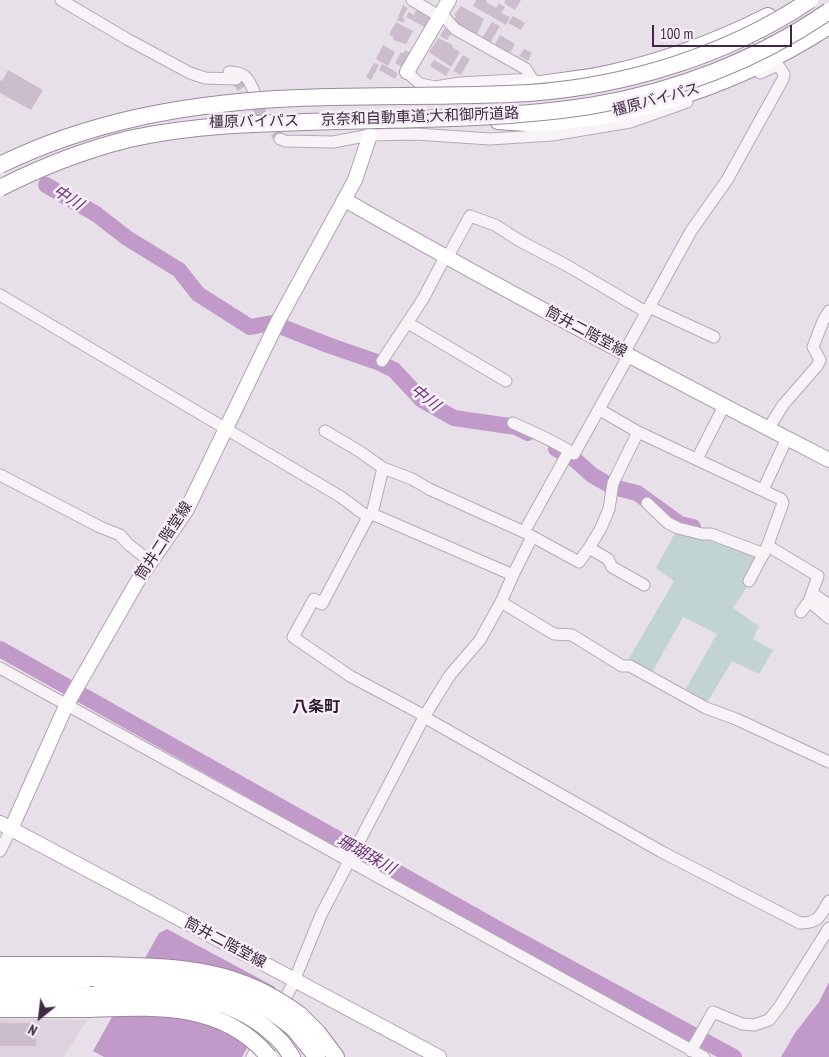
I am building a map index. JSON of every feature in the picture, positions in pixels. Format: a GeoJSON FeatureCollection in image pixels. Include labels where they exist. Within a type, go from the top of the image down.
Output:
{"type":"FeatureCollection","features":[{"type":"Feature","properties":{"kind":"highway","name":"橿原バイパス"},"geometry":{"type":"LineString","coordinates":[[0,157],[78,126],[150,108],[190,102],[256,97],[479,98],[530,84],[604,74],[647,65],[688,51],[746,27],[771,15],[795,0]]}},
{"type":"Feature","properties":{"kind":"highway","name":"京奈和自動車道;大和御所道路"},"geometry":{"type":"LineString","coordinates":[[0,165],[31,150],[77,133],[124,120],[180,110],[278,99],[531,92],[583,86],[632,77],[718,49],[759,31],[810,0]]}},
{"type":"Feature","properties":{"kind":"highway","name":"京奈和自動車道;大和御所道路"},"geometry":{"type":"LineString","coordinates":[[0,188],[40,169],[84,152],[129,139],[174,131],[274,122],[516,114],[591,106],[639,96],[686,82],[728,66],[770,47],[829,11]]}},
{"type":"Feature","properties":{"kind":"highway","name":"橿原バイパス"},"geometry":{"type":"LineString","coordinates":[[0,183],[45,161],[82,148],[138,132],[173,126],[215,122],[282,121],[376,124],[499,121],[538,123],[578,119],[617,112],[694,91],[775,62],[829,26]]}},
{"type":"Feature","properties":{"kind":"highway"},"geometry":{"type":"LineString","coordinates":[[0,966],[97,972],[183,981],[226,989],[318,1033],[336,1057]]}},
{"type":"Feature","properties":{"kind":"highway"},"geometry":{"type":"LineString","coordinates":[[0,980],[97,972]]}},
{"type":"Feature","properties":{"kind":"highway"},"geometry":{"type":"LineString","coordinates":[[0,1009],[179,995],[204,998],[241,1011],[258,1021],[272,1031],[288,1050]]}},
{"type":"Feature","properties":{"kind":"highway"},"geometry":{"type":"LineString","coordinates":[[0,996],[190,1011],[212,1017],[230,1025],[248,1036],[269,1057]]}},
{"type":"Feature","properties":{"kind":"highway"},"geometry":{"type":"LineString","coordinates":[[296,1021],[318,1057]]}},
{"type":"Feature","properties":{"kind":"main road"},"geometry":{"type":"LineString","coordinates":[[407,72],[449,0]]}},
{"type":"Feature","properties":{"kind":"main road","name":"筒井二階堂線"},"geometry":{"type":"LineString","coordinates":[[370,135],[355,180],[277,324],[186,512],[137,582],[66,704],[5,826],[295,979],[431,1055]]}},
{"type":"Feature","properties":{"kind":"main road","name":"筒井二階堂線"},"geometry":{"type":"LineString","coordinates":[[345,200],[446,258],[829,460]]}},
{"type":"Feature","properties":{"kind":"street"},"geometry":{"type":"LineString","coordinates":[[61,0],[190,74],[206,78],[236,79]]}},
{"type":"Feature","properties":{"kind":"street"},"geometry":{"type":"LineString","coordinates":[[412,0],[440,15],[455,29],[526,69],[532,79]]}},
{"type":"Feature","properties":{"kind":"street"},"geometry":{"type":"LineString","coordinates":[[407,72],[420,84],[435,87],[460,83],[573,75],[614,68],[688,45],[743,22],[784,74],[727,180],[692,232],[648,309],[600,410],[574,454],[567,455]]}},
{"type":"Feature","properties":{"kind":"street"},"geometry":{"type":"LineString","coordinates":[[127,39],[148,42],[206,71],[238,72],[248,79],[256,97]]}},
{"type":"Feature","properties":{"kind":"street"},"geometry":{"type":"LineString","coordinates":[[280,139],[285,141],[333,142],[370,135],[416,134],[490,139],[552,135],[630,122],[719,91],[775,62]]}},
{"type":"Feature","properties":{"kind":"street"},"geometry":{"type":"LineString","coordinates":[[382,361],[423,299],[470,216],[495,225],[520,241],[648,309],[714,337]]}},
{"type":"Feature","properties":{"kind":"street"},"geometry":{"type":"LineString","coordinates":[[0,295],[226,428],[370,516],[512,575]]}},
{"type":"Feature","properties":{"kind":"street"},"geometry":{"type":"LineString","coordinates":[[768,429],[783,405],[818,366],[820,360],[813,347],[829,311]]}},
{"type":"Feature","properties":{"kind":"street"},"geometry":{"type":"LineString","coordinates":[[408,323],[506,381]]}},
{"type":"Feature","properties":{"kind":"street"},"geometry":{"type":"LineString","coordinates":[[697,459],[724,406]]}},
{"type":"Feature","properties":{"kind":"street"},"geometry":{"type":"LineString","coordinates":[[600,410],[638,432],[781,499],[783,503],[766,549],[749,581]]}},
{"type":"Feature","properties":{"kind":"street"},"geometry":{"type":"LineString","coordinates":[[513,423],[556,442],[567,455]]}},
{"type":"Feature","properties":{"kind":"street"},"geometry":{"type":"LineString","coordinates":[[325,431],[384,468],[412,479],[429,489],[528,534],[578,562],[589,548],[609,509],[612,486],[638,432]]}},
{"type":"Feature","properties":{"kind":"street"},"geometry":{"type":"LineString","coordinates":[[762,490],[787,438]]}},
{"type":"Feature","properties":{"kind":"street"},"geometry":{"type":"LineString","coordinates":[[252,1057],[295,979],[321,915],[424,716],[450,675],[480,640],[501,602],[528,534],[567,455]]}},
{"type":"Feature","properties":{"kind":"street"},"geometry":{"type":"LineString","coordinates":[[384,468],[370,516],[322,604],[314,600],[292,637],[350,676],[424,716],[662,852],[800,923],[810,923],[818,920],[829,901]]}},
{"type":"Feature","properties":{"kind":"street"},"geometry":{"type":"LineString","coordinates":[[0,475],[100,527],[120,535],[128,544],[151,562]]}},
{"type":"Feature","properties":{"kind":"street"},"geometry":{"type":"LineString","coordinates":[[647,503],[668,523],[678,528],[702,534],[711,534],[766,549],[818,576],[810,597],[801,612]]}},
{"type":"Feature","properties":{"kind":"street"},"geometry":{"type":"LineString","coordinates":[[589,548],[608,559],[612,567],[644,585]]}},
{"type":"Feature","properties":{"kind":"street"},"geometry":{"type":"LineString","coordinates":[[810,597],[829,606]]}},
{"type":"Feature","properties":{"kind":"street"},"geometry":{"type":"LineString","coordinates":[[810,597],[829,618]]}},
{"type":"Feature","properties":{"kind":"street"},"geometry":{"type":"LineString","coordinates":[[501,602],[554,634],[572,635],[622,666],[630,666],[706,708],[736,719],[829,762]]}},
{"type":"Feature","properties":{"kind":"street"},"geometry":{"type":"LineString","coordinates":[[0,668],[693,1048],[704,1057]]}},
{"type":"Feature","properties":{"kind":"street"},"geometry":{"type":"LineString","coordinates":[[0,851],[5,826]]}},
{"type":"Feature","properties":{"kind":"street"},"geometry":{"type":"LineString","coordinates":[[693,1048],[713,1012],[742,1024],[754,1025],[769,1020],[780,1006],[829,928]]}},
{"type":"Feature","properties":{"kind":"shaded area"},"geometry":{"type":"Polygon","coordinates":[[[676,531],[717,541],[758,557],[749,584],[733,608],[759,626],[753,639],[773,650],[759,674],[732,661],[706,704],[684,692],[717,634],[683,617],[651,674],[627,662],[674,581],[656,568],[676,531]]]}},
{"type":"Feature","properties":{"kind":"shaded area"},"geometry":{"type":"Polygon","coordinates":[[[167,929],[275,987],[277,995],[242,1057],[104,1057],[93,1051],[159,933],[167,929]]]}},
{"type":"Feature","properties":{"kind":"shaded area"},"geometry":{"type":"Polygon","coordinates":[[[829,982],[829,1057],[781,1057],[795,1033],[819,1002],[829,982]]]}},
{"type":"Feature","properties":{"kind":"shaded area"},"geometry":{"type":"Polygon","coordinates":[[[0,1019],[87,1020],[64,1057],[0,1057],[0,1019]]]}},
{"type":"Feature","properties":{"kind":"building"},"geometry":{"type":"Polygon","coordinates":[[[476,0],[487,0],[486,2],[496,8],[499,3],[505,7],[501,13],[510,17],[506,25],[473,6],[476,0]]]}},
{"type":"Feature","properties":{"kind":"building"},"geometry":{"type":"Polygon","coordinates":[[[506,0],[521,0],[515,10],[504,3],[506,0]]]}},
{"type":"Feature","properties":{"kind":"building"},"geometry":{"type":"Polygon","coordinates":[[[410,4],[433,17],[426,28],[406,17],[409,12],[414,15],[416,10],[409,6],[410,4]]]}},
{"type":"Feature","properties":{"kind":"building"},"geometry":{"type":"Polygon","coordinates":[[[403,5],[408,8],[402,18],[405,19],[403,23],[397,20],[403,5]]]}},
{"type":"Feature","properties":{"kind":"building"},"geometry":{"type":"Polygon","coordinates":[[[461,6],[484,19],[477,34],[453,21],[456,16],[454,15],[461,6]]]}},
{"type":"Feature","properties":{"kind":"building"},"geometry":{"type":"Polygon","coordinates":[[[513,16],[525,23],[521,30],[508,23],[513,16]]]}},
{"type":"Feature","properties":{"kind":"building"},"geometry":{"type":"Polygon","coordinates":[[[396,22],[413,31],[406,44],[393,40],[394,37],[389,35],[396,22]]]}},
{"type":"Feature","properties":{"kind":"building"},"geometry":{"type":"Polygon","coordinates":[[[492,22],[500,26],[490,43],[482,38],[492,22]]]}},
{"type":"Feature","properties":{"kind":"building"},"geometry":{"type":"Polygon","coordinates":[[[445,28],[452,32],[447,40],[440,36],[445,28]]]}},
{"type":"Feature","properties":{"kind":"building"},"geometry":{"type":"Polygon","coordinates":[[[500,35],[515,44],[510,53],[495,44],[500,35]]]}},
{"type":"Feature","properties":{"kind":"building"},"geometry":{"type":"Polygon","coordinates":[[[438,38],[453,45],[452,47],[460,52],[451,67],[429,52],[438,38]]]}},
{"type":"Feature","properties":{"kind":"building"},"geometry":{"type":"Polygon","coordinates":[[[383,45],[395,52],[388,66],[376,59],[383,45]]]}},
{"type":"Feature","properties":{"kind":"building"},"geometry":{"type":"Polygon","coordinates":[[[524,49],[532,53],[528,61],[519,56],[524,49]]]}},
{"type":"Feature","properties":{"kind":"building"},"geometry":{"type":"Polygon","coordinates":[[[405,50],[411,53],[404,68],[395,63],[401,52],[404,53],[405,50]]]}},
{"type":"Feature","properties":{"kind":"building"},"geometry":{"type":"Polygon","coordinates":[[[463,55],[470,59],[461,75],[453,71],[463,55]]]}},
{"type":"Feature","properties":{"kind":"building"},"geometry":{"type":"Polygon","coordinates":[[[434,60],[450,69],[446,76],[430,66],[434,60]]]}},
{"type":"Feature","properties":{"kind":"building"},"geometry":{"type":"Polygon","coordinates":[[[374,63],[379,65],[371,80],[366,77],[374,63]]]}},
{"type":"Feature","properties":{"kind":"building"},"geometry":{"type":"Polygon","coordinates":[[[382,64],[398,73],[395,79],[379,70],[382,64]]]}},
{"type":"Feature","properties":{"kind":"building"},"geometry":{"type":"Polygon","coordinates":[[[8,70],[43,90],[31,110],[0,93],[0,80],[2,81],[8,70]]]}},
{"type":"Feature","properties":{"kind":"building"},"geometry":{"type":"Polygon","coordinates":[[[0,1023],[36,1023],[36,1046],[0,1046],[0,1023]]]}},
{"type":"Feature","properties":{"kind":"waterway","name":"中川"},"geometry":{"type":"LineString","coordinates":[[46,185],[96,214],[127,238],[179,270],[198,294],[250,327],[272,323],[380,363],[394,370],[422,400],[454,418],[516,427],[528,433]]}},
{"type":"Feature","properties":{"kind":"waterway","name":"中川"},"geometry":{"type":"LineString","coordinates":[[556,449],[573,458],[592,475],[613,487],[637,493],[680,524],[693,527]]}},
{"type":"Feature","properties":{"kind":"waterway","name":"珊瑚珠川"},"geometry":{"type":"LineString","coordinates":[[0,649],[498,929],[734,1057]]}},
{"type":"Feature","properties":{"kind":"tunnel"},"geometry":{"type":"LineString","coordinates":[[236,79],[280,139]]}},
{"type":"Feature","properties":{"kind":"district","name":"八条町"},"geometry":{"type":"Point","coordinates":[316,707]}}]}
